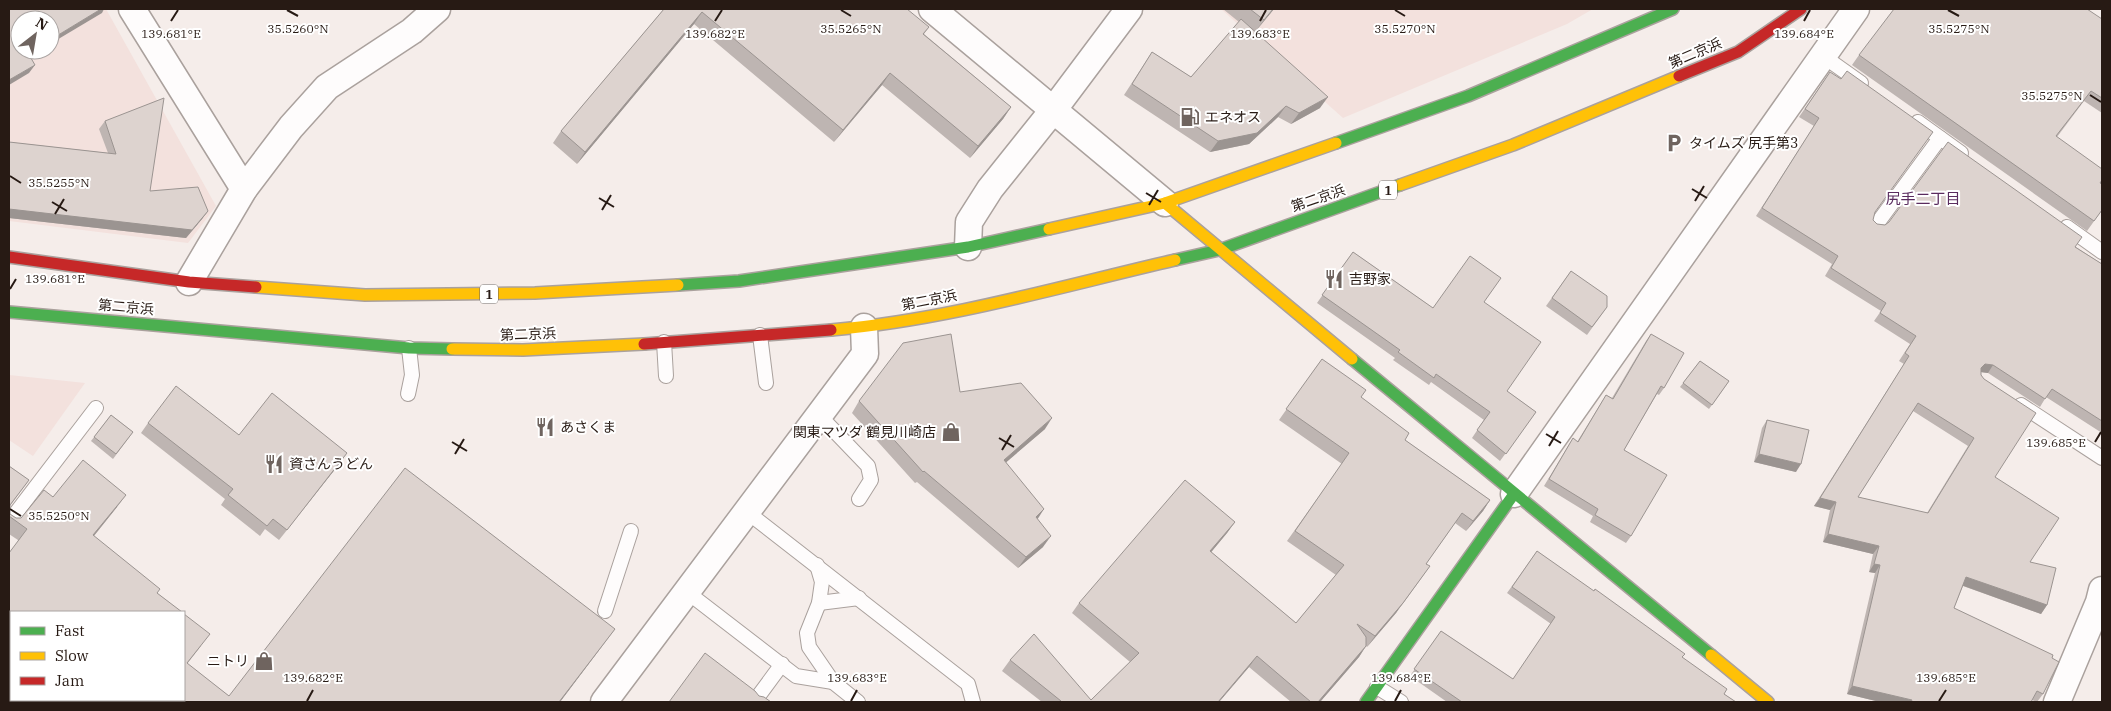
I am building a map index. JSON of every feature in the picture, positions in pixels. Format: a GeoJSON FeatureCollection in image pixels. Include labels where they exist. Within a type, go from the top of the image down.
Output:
{"type":"FeatureCollection","features":[{"type":"Feature","properties":{"kind":"main road","name":"1"},"geometry":{"type":"LineString","coordinates":[[9,257],[189,282],[365,295],[536,293],[739,281],[968,248],[1165,203],[1468,96],[1672,9]]}},
{"type":"Feature","properties":{"kind":"main road","name":"第二京浜"},"geometry":{"type":"LineString","coordinates":[[9,312],[409,348],[522,350],[710,340],[864,327],[952,312],[1219,250],[1513,145],[1738,52],[1801,9]]}},
{"type":"Feature","properties":{"kind":"main road"},"geometry":{"type":"LineString","coordinates":[[1165,203],[1219,250],[1768,702]]}},
{"type":"Feature","properties":{"kind":"main road"},"geometry":{"type":"LineString","coordinates":[[1366,702],[1514,494]]}},
{"type":"Feature","properties":{"kind":"street"},"geometry":{"type":"LineString","coordinates":[[132,9],[244,189]]}},
{"type":"Feature","properties":{"kind":"street"},"geometry":{"type":"LineString","coordinates":[[189,282],[244,189],[291,127],[327,88],[412,31],[436,9]]}},
{"type":"Feature","properties":{"kind":"street"},"geometry":{"type":"LineString","coordinates":[[932,9],[1165,203]]}},
{"type":"Feature","properties":{"kind":"street"},"geometry":{"type":"LineString","coordinates":[[968,248],[969,222],[990,189],[1054,109],[1128,9]]}},
{"type":"Feature","properties":{"kind":"street"},"geometry":{"type":"LineString","coordinates":[[1514,494],[1856,9]]}},
{"type":"Feature","properties":{"kind":"street"},"geometry":{"type":"LineString","coordinates":[[604,702],[865,354],[864,327]]}},
{"type":"Feature","properties":{"kind":"street"},"geometry":{"type":"LineString","coordinates":[[2057,702],[2099,602],[2102,590]]}},
{"type":"Feature","properties":{"kind":"lane"},"geometry":{"type":"LineString","coordinates":[[1823,56],[1870,89]]}},
{"type":"Feature","properties":{"kind":"lane"},"geometry":{"type":"LineString","coordinates":[[1909,116],[1972,161]]}},
{"type":"Feature","properties":{"kind":"lane"},"geometry":{"type":"LineString","coordinates":[[1876,225],[1940,138]]}},
{"type":"Feature","properties":{"kind":"lane"},"geometry":{"type":"LineString","coordinates":[[2054,218],[2102,252]]}},
{"type":"Feature","properties":{"kind":"lane"},"geometry":{"type":"LineString","coordinates":[[760,335],[766,383]]}},
{"type":"Feature","properties":{"kind":"lane"},"geometry":{"type":"LineString","coordinates":[[664,342],[666,376]]}},
{"type":"Feature","properties":{"kind":"lane"},"geometry":{"type":"LineString","coordinates":[[408,394],[412,375],[409,348]]}},
{"type":"Feature","properties":{"kind":"lane"},"geometry":{"type":"LineString","coordinates":[[2007,395],[2102,458]]}},
{"type":"Feature","properties":{"kind":"lane"},"geometry":{"type":"LineString","coordinates":[[9,522],[96,408]]}},
{"type":"Feature","properties":{"kind":"lane"},"geometry":{"type":"LineString","coordinates":[[819,415],[868,466],[871,480],[859,499]]}},
{"type":"Feature","properties":{"kind":"lane"},"geometry":{"type":"LineString","coordinates":[[747,512],[968,684],[973,702]]}},
{"type":"Feature","properties":{"kind":"lane"},"geometry":{"type":"LineString","coordinates":[[605,611],[631,531]]}},
{"type":"Feature","properties":{"kind":"lane"},"geometry":{"type":"LineString","coordinates":[[817,566],[822,582],[819,603],[807,633],[809,647],[833,682],[858,702]]}},
{"type":"Feature","properties":{"kind":"lane"},"geometry":{"type":"LineString","coordinates":[[686,592],[796,676],[833,682]]}},
{"type":"Feature","properties":{"kind":"lane"},"geometry":{"type":"LineString","coordinates":[[819,603],[859,598]]}},
{"type":"Feature","properties":{"kind":"lane"},"geometry":{"type":"LineString","coordinates":[[754,702],[782,664]]}},
{"type":"Feature","properties":{"kind":"lane"},"geometry":{"type":"LineString","coordinates":[[1378,687],[1401,702]]}},
{"type":"Feature","properties":{"kind":"shaded area"},"geometry":{"type":"Polygon","coordinates":[[[9,9],[106,9],[216,206],[188,243],[9,221],[9,9]]]}},
{"type":"Feature","properties":{"kind":"shaded area"},"geometry":{"type":"Polygon","coordinates":[[[1221,9],[1593,9],[1567,24],[1343,118],[1221,9]]]}},
{"type":"Feature","properties":{"kind":"shaded area"},"geometry":{"type":"Polygon","coordinates":[[[9,375],[85,383],[33,456],[9,440],[9,375]]]}},
{"type":"Feature","properties":{"kind":"building"},"geometry":{"type":"Polygon","coordinates":[[[9,9],[101,9],[60,34],[60,10],[10,10],[10,60],[32,60],[35,65],[9,80],[9,9]]]}},
{"type":"Feature","properties":{"kind":"building"},"geometry":{"type":"Polygon","coordinates":[[[664,9],[907,9],[929,27],[923,34],[1011,107],[978,146],[890,73],[843,130],[702,12],[585,152],[561,131],[664,9]]]}},
{"type":"Feature","properties":{"kind":"building"},"geometry":{"type":"Polygon","coordinates":[[[1250,9],[1273,9],[1264,20],[1250,9]]]}},
{"type":"Feature","properties":{"kind":"building"},"geometry":{"type":"Polygon","coordinates":[[[1894,9],[2087,9],[2102,19],[2102,98],[2091,91],[2056,136],[2102,169],[2102,180],[2100,183],[2102,184],[2102,210],[2094,221],[1859,55],[1894,9]]]}},
{"type":"Feature","properties":{"kind":"building"},"geometry":{"type":"Polygon","coordinates":[[[1241,19],[1328,97],[1299,113],[1286,106],[1257,133],[1218,141],[1132,84],[1152,52],[1191,77],[1241,19]]]}},
{"type":"Feature","properties":{"kind":"building"},"geometry":{"type":"Polygon","coordinates":[[[1847,71],[1933,132],[1875,212],[1873,220],[1877,224],[1885,225],[1889,222],[1948,142],[2082,237],[2075,247],[2102,264],[2102,421],[2052,389],[2045,399],[1993,365],[1985,364],[1981,368],[1981,375],[1984,379],[2036,413],[1995,477],[2059,518],[2030,562],[2056,568],[2047,605],[1966,577],[1954,608],[2053,655],[2052,658],[2059,662],[2043,694],[2037,691],[2031,702],[1911,702],[1912,700],[1852,686],[1880,565],[1874,564],[1879,546],[1828,534],[1836,502],[1820,498],[1909,356],[1905,353],[1916,336],[1880,313],[1886,303],[1831,268],[1838,256],[1762,208],[1819,118],[1805,109],[1830,72],[1841,79],[1847,71]],[[1918,403],[1858,497],[1928,513],[1974,438],[1918,403]]]}},
{"type":"Feature","properties":{"kind":"building"},"geometry":{"type":"Polygon","coordinates":[[[164,98],[150,191],[198,187],[208,211],[192,230],[9,209],[9,142],[116,154],[105,121],[164,98]]]}},
{"type":"Feature","properties":{"kind":"building"},"geometry":{"type":"Polygon","coordinates":[[[1353,252],[1433,308],[1470,256],[1501,278],[1484,302],[1541,342],[1507,391],[1536,412],[1506,454],[1477,430],[1490,412],[1436,374],[1434,378],[1398,352],[1400,350],[1322,295],[1353,252]]]}},
{"type":"Feature","properties":{"kind":"building"},"geometry":{"type":"Polygon","coordinates":[[[1571,271],[1607,296],[1607,307],[1592,327],[1552,298],[1571,271]]]}},
{"type":"Feature","properties":{"kind":"building"},"geometry":{"type":"Polygon","coordinates":[[[951,334],[960,392],[1021,383],[1052,418],[1004,460],[1044,509],[1036,517],[1051,536],[1026,557],[923,472],[859,401],[903,343],[951,334]]]}},
{"type":"Feature","properties":{"kind":"building"},"geometry":{"type":"Polygon","coordinates":[[[1651,334],[1684,353],[1664,388],[1661,386],[1624,450],[1667,475],[1631,536],[1595,515],[1598,509],[1549,479],[1573,438],[1578,442],[1606,395],[1613,399],[1651,334]]]}},
{"type":"Feature","properties":{"kind":"building"},"geometry":{"type":"Polygon","coordinates":[[[1322,359],[1366,390],[1361,397],[1409,433],[1405,440],[1490,500],[1473,521],[1462,513],[1426,564],[1430,566],[1403,603],[1375,636],[1357,624],[1366,637],[1366,646],[1318,702],[1311,702],[1257,656],[1218,702],[1059,702],[1061,701],[1010,660],[1034,634],[1091,700],[1139,653],[1079,603],[1185,480],[1235,522],[1210,551],[1296,623],[1344,565],[1295,531],[1349,453],[1286,409],[1322,359]]]}},
{"type":"Feature","properties":{"kind":"building"},"geometry":{"type":"Polygon","coordinates":[[[1700,361],[1729,381],[1712,405],[1683,383],[1700,361]]]}},
{"type":"Feature","properties":{"kind":"building"},"geometry":{"type":"Polygon","coordinates":[[[176,386],[239,435],[272,393],[347,453],[287,530],[273,519],[267,526],[228,495],[233,489],[148,423],[176,386]]]}},
{"type":"Feature","properties":{"kind":"building"},"geometry":{"type":"Polygon","coordinates":[[[111,415],[133,432],[116,454],[94,437],[111,415]]]}},
{"type":"Feature","properties":{"kind":"building"},"geometry":{"type":"Polygon","coordinates":[[[1767,420],[1809,430],[1801,464],[1759,454],[1767,420]]]}},
{"type":"Feature","properties":{"kind":"building"},"geometry":{"type":"Polygon","coordinates":[[[83,460],[126,495],[93,535],[160,589],[157,593],[181,611],[10,611],[10,701],[185,701],[185,615],[210,634],[187,663],[229,696],[405,468],[615,629],[559,702],[9,702],[9,553],[27,529],[9,516],[9,466],[29,480],[10,505],[10,514],[16,518],[21,518],[44,490],[53,497],[83,460]]]}},
{"type":"Feature","properties":{"kind":"building"},"geometry":{"type":"Polygon","coordinates":[[[1537,551],[1594,591],[1595,589],[1685,654],[1682,657],[1727,689],[1724,694],[1736,702],[1462,702],[1414,669],[1441,631],[1513,679],[1555,617],[1512,587],[1537,551]]]}},
{"type":"Feature","properties":{"kind":"building"},"geometry":{"type":"Polygon","coordinates":[[[705,653],[759,696],[771,702],[669,702],[705,653]]]}},
{"type":"Feature","properties":{"kind":"traffic: fast"},"geometry":{"type":"LineString","coordinates":[[1336,143],[1468,96],[1673,9]]}},
{"type":"Feature","properties":{"kind":"traffic: fast"},"geometry":{"type":"LineString","coordinates":[[1175,260],[1219,250],[1400,185]]}},
{"type":"Feature","properties":{"kind":"traffic: fast"},"geometry":{"type":"LineString","coordinates":[[678,285],[739,281],[968,247],[1049,229]]}},
{"type":"Feature","properties":{"kind":"traffic: fast"},"geometry":{"type":"LineString","coordinates":[[9,312],[409,348],[452,349]]}},
{"type":"Feature","properties":{"kind":"traffic: fast"},"geometry":{"type":"LineString","coordinates":[[1352,359],[1711,655]]}},
{"type":"Feature","properties":{"kind":"traffic: fast"},"geometry":{"type":"LineString","coordinates":[[1366,702],[1514,494]]}},
{"type":"Feature","properties":{"kind":"traffic: slow"},"geometry":{"type":"LineString","coordinates":[[1400,185],[1513,145],[1679,76]]}},
{"type":"Feature","properties":{"kind":"traffic: slow"},"geometry":{"type":"LineString","coordinates":[[1049,229],[1165,203],[1336,143]]}},
{"type":"Feature","properties":{"kind":"traffic: slow"},"geometry":{"type":"LineString","coordinates":[[1165,203],[1352,359]]}},
{"type":"Feature","properties":{"kind":"traffic: slow"},"geometry":{"type":"LineString","coordinates":[[831,330],[875,325],[961,310],[1175,260]]}},
{"type":"Feature","properties":{"kind":"traffic: slow"},"geometry":{"type":"LineString","coordinates":[[256,287],[365,295],[535,293],[678,285]]}},
{"type":"Feature","properties":{"kind":"traffic: slow"},"geometry":{"type":"LineString","coordinates":[[452,349],[523,350],[644,344]]}},
{"type":"Feature","properties":{"kind":"traffic: slow"},"geometry":{"type":"LineString","coordinates":[[1711,655],[1768,702]]}},
{"type":"Feature","properties":{"kind":"traffic: jam"},"geometry":{"type":"LineString","coordinates":[[1679,76],[1738,52],[1801,9]]}},
{"type":"Feature","properties":{"kind":"traffic: jam"},"geometry":{"type":"LineString","coordinates":[[9,257],[189,282],[256,287]]}},
{"type":"Feature","properties":{"kind":"traffic: jam"},"geometry":{"type":"LineString","coordinates":[[644,344],[831,330]]}},
{"type":"Feature","properties":{"kind":"place","name":"エネオス"},"geometry":{"type":"Point","coordinates":[1190,117]}},
{"type":"Feature","properties":{"kind":"place","name":"タイムズ 尻手第3"},"geometry":{"type":"Point","coordinates":[1674,143]}},
{"type":"Feature","properties":{"kind":"place","name":"吉野家"},"geometry":{"type":"Point","coordinates":[1334,279]}},
{"type":"Feature","properties":{"kind":"place","name":"あさくま"},"geometry":{"type":"Point","coordinates":[545,427]}},
{"type":"Feature","properties":{"kind":"place","name":"関東マツダ 鶴見川崎店"},"geometry":{"type":"Point","coordinates":[951,432]}},
{"type":"Feature","properties":{"kind":"place","name":"資さんうどん"},"geometry":{"type":"Point","coordinates":[274,464]}},
{"type":"Feature","properties":{"kind":"place","name":"ニトリ"},"geometry":{"type":"Point","coordinates":[264,661]}},
{"type":"Feature","properties":{"kind":"district","name":"尻手二丁目"},"geometry":{"type":"Point","coordinates":[1923,198]}}]}
